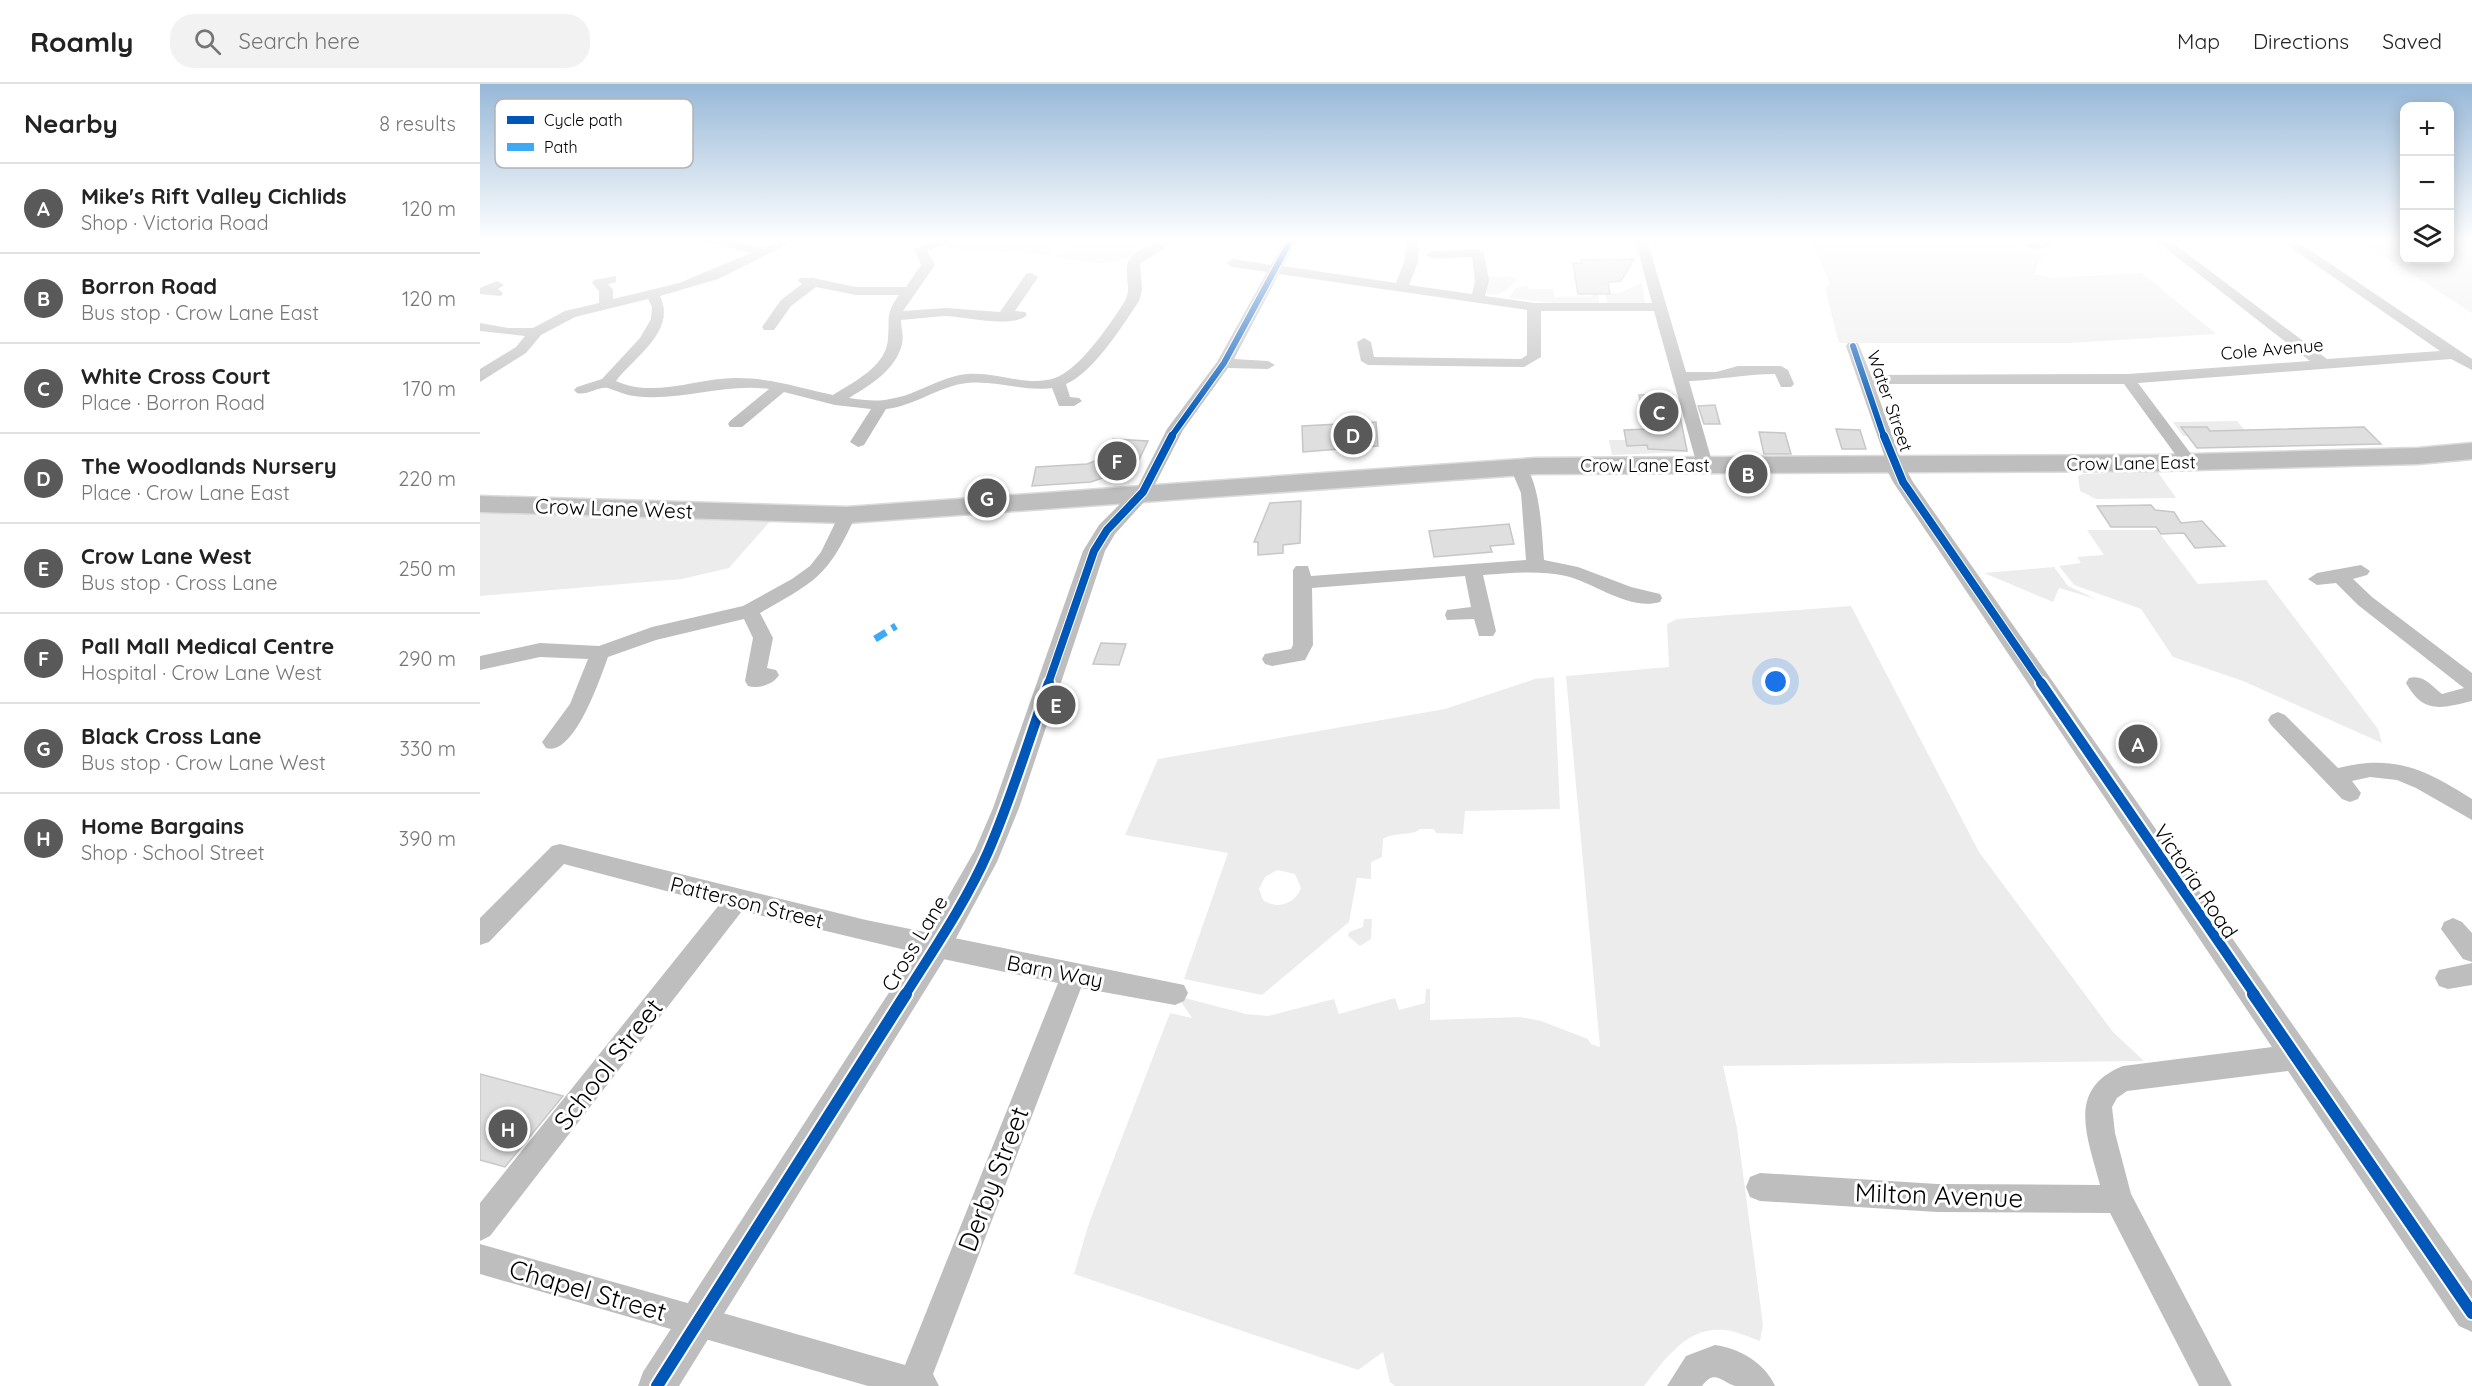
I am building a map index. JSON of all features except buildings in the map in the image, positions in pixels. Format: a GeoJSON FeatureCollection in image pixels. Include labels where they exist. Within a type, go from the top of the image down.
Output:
{"type":"FeatureCollection","features":[{"type":"Feature","properties":{"kind":"main road","name":"Crow Lane East"},"geometry":{"type":"LineString","coordinates":[[1143,492],[1518,467],[1895,466],[2189,462],[2418,456],[2472,451]]}},
{"type":"Feature","properties":{"kind":"main road","name":"Crow Lane West"},"geometry":{"type":"LineString","coordinates":[[480,504],[848,515],[1143,492]]}},
{"type":"Feature","properties":{"kind":"street"},"geometry":{"type":"LineString","coordinates":[[606,301],[606,306]]}},
{"type":"Feature","properties":{"kind":"street"},"geometry":{"type":"LineString","coordinates":[[480,377],[495,364],[521,350],[536,332],[570,314],[631,301]]}},
{"type":"Feature","properties":{"kind":"street"},"geometry":{"type":"LineString","coordinates":[[582,390],[607,382],[617,367],[652,332],[658,322],[659,307],[656,301]]}},
{"type":"Feature","properties":{"kind":"street"},"geometry":{"type":"LineString","coordinates":[[786,327],[766,332],[788,301]]}},
{"type":"Feature","properties":{"kind":"street"},"geometry":{"type":"LineString","coordinates":[[835,400],[868,377],[889,357],[895,342],[895,316],[904,301]]}},
{"type":"Feature","properties":{"kind":"street"},"geometry":{"type":"LineString","coordinates":[[895,316],[937,312],[986,317],[1013,314],[1020,301]]}},
{"type":"Feature","properties":{"kind":"street"},"geometry":{"type":"LineString","coordinates":[[607,382],[619,389],[629,391],[669,390],[736,382],[781,387],[835,400],[881,405],[966,378],[1028,384],[1058,383],[1077,373],[1131,301]]}},
{"type":"Feature","properties":{"kind":"street"},"geometry":{"type":"LineString","coordinates":[[1143,492],[1175,429],[1224,363],[1258,301]]}},
{"type":"Feature","properties":{"kind":"street"},"geometry":{"type":"LineString","coordinates":[[1490,301],[1534,307],[1660,307]]}},
{"type":"Feature","properties":{"kind":"street"},"geometry":{"type":"LineString","coordinates":[[1658,301],[1705,465]]}},
{"type":"Feature","properties":{"kind":"street"},"geometry":{"type":"LineString","coordinates":[[2241,301],[2324,364]]}},
{"type":"Feature","properties":{"kind":"street"},"geometry":{"type":"LineString","coordinates":[[2376,301],[2472,366]]}},
{"type":"Feature","properties":{"kind":"street"},"geometry":{"type":"LineString","coordinates":[[1364,342],[1368,365],[1524,363],[1534,357],[1534,307]]}},
{"type":"Feature","properties":{"kind":"street"},"geometry":{"type":"LineString","coordinates":[[480,327],[508,332],[536,332]]}},
{"type":"Feature","properties":{"kind":"street","name":"Water Street"},"geometry":{"type":"LineString","coordinates":[[1853,346],[1895,466]]}},
{"type":"Feature","properties":{"kind":"street","name":"Cole Avenue"},"geometry":{"type":"LineString","coordinates":[[1865,380],[2128,379],[2454,354]]}},
{"type":"Feature","properties":{"kind":"street"},"geometry":{"type":"LineString","coordinates":[[1224,363],[1268,365]]}},
{"type":"Feature","properties":{"kind":"street"},"geometry":{"type":"LineString","coordinates":[[1679,377],[1716,376],[1738,369],[1788,375]]}},
{"type":"Feature","properties":{"kind":"street"},"geometry":{"type":"LineString","coordinates":[[2128,379],[2189,462]]}},
{"type":"Feature","properties":{"kind":"street"},"geometry":{"type":"LineString","coordinates":[[1058,383],[1063,404]]}},
{"type":"Feature","properties":{"kind":"street"},"geometry":{"type":"LineString","coordinates":[[736,424],[781,387]]}},
{"type":"Feature","properties":{"kind":"street"},"geometry":{"type":"LineString","coordinates":[[858,442],[881,405]]}},
{"type":"Feature","properties":{"kind":"street","name":"Victoria Road"},"geometry":{"type":"LineString","coordinates":[[1895,466],[1903,482],[2472,1313]]}},
{"type":"Feature","properties":{"kind":"street"},"geometry":{"type":"LineString","coordinates":[[1518,467],[1531,505],[1535,565]]}},
{"type":"Feature","properties":{"kind":"street","name":"Cross Lane"},"geometry":{"type":"LineString","coordinates":[[657,1386],[936,946],[987,854],[1006,808],[1094,551],[1107,530],[1143,492]]}},
{"type":"Feature","properties":{"kind":"street"},"geometry":{"type":"LineString","coordinates":[[1082,498],[1100,505],[1104,515],[1094,551]]}},
{"type":"Feature","properties":{"kind":"street"},"geometry":{"type":"LineString","coordinates":[[480,663],[540,650],[600,653],[652,634],[749,611],[799,584],[816,570],[829,554],[848,515]]}},
{"type":"Feature","properties":{"kind":"street"},"geometry":{"type":"LineString","coordinates":[[1272,659],[1298,655],[1303,645],[1303,576],[1535,565],[1572,571],[1627,593],[1653,598]]}},
{"type":"Feature","properties":{"kind":"street"},"geometry":{"type":"LineString","coordinates":[[1472,569],[1486,631]]}},
{"type":"Feature","properties":{"kind":"street"},"geometry":{"type":"LineString","coordinates":[[2317,579],[2340,577],[2361,571]]}},
{"type":"Feature","properties":{"kind":"street"},"geometry":{"type":"LineString","coordinates":[[2340,577],[2365,601],[2472,684]]}},
{"type":"Feature","properties":{"kind":"street"},"geometry":{"type":"LineString","coordinates":[[749,611],[764,630],[764,642],[756,664],[758,682]]}},
{"type":"Feature","properties":{"kind":"street"},"geometry":{"type":"LineString","coordinates":[[1454,615],[1482,612]]}},
{"type":"Feature","properties":{"kind":"street"},"geometry":{"type":"LineString","coordinates":[[553,742],[579,707],[600,653]]}},
{"type":"Feature","properties":{"kind":"street"},"geometry":{"type":"LineString","coordinates":[[2416,683],[2438,702],[2472,694]]}},
{"type":"Feature","properties":{"kind":"street"},"geometry":{"type":"LineString","coordinates":[[2277,720],[2350,794]]}},
{"type":"Feature","properties":{"kind":"street"},"geometry":{"type":"LineString","coordinates":[[2334,777],[2372,769],[2391,772],[2430,786],[2472,811]]}},
{"type":"Feature","properties":{"kind":"street","name":"Patterson Street"},"geometry":{"type":"LineString","coordinates":[[480,934],[560,853],[736,901],[914,943],[936,946]]}},
{"type":"Feature","properties":{"kind":"street","name":"School Street"},"geometry":{"type":"LineString","coordinates":[[480,1226],[736,901]]}},
{"type":"Feature","properties":{"kind":"street"},"geometry":{"type":"LineString","coordinates":[[2453,929],[2472,951]]}},
{"type":"Feature","properties":{"kind":"street","name":"Barn Way"},"geometry":{"type":"LineString","coordinates":[[936,946],[1073,976],[1175,993]]}},
{"type":"Feature","properties":{"kind":"street","name":"Derby Street"},"geometry":{"type":"LineString","coordinates":[[916,1385],[1073,976]]}},
{"type":"Feature","properties":{"kind":"street"},"geometry":{"type":"LineString","coordinates":[[2216,1386],[2118,1199],[2100,1133],[2098,1105],[2107,1089],[2123,1079],[2296,1057]]}},
{"type":"Feature","properties":{"kind":"street","name":"Milton Avenue"},"geometry":{"type":"LineString","coordinates":[[1760,1187],[1937,1198],[2118,1199]]}},
{"type":"Feature","properties":{"kind":"street","name":"Chapel Street"},"geometry":{"type":"LineString","coordinates":[[480,1259],[916,1385]]}},
{"type":"Feature","properties":{"kind":"street"},"geometry":{"type":"LineString","coordinates":[[1683,1386],[1697,1367],[1713,1361],[1735,1365],[1759,1386]]}},
{"type":"Feature","properties":{"kind":"shaded area"},"geometry":{"type":"Polygon","coordinates":[[[1532,301],[1599,301],[1599,304],[1560,304],[1532,301]]]}},
{"type":"Feature","properties":{"kind":"shaded area"},"geometry":{"type":"Polygon","coordinates":[[[1606,301],[1645,301],[1645,303],[1607,304],[1606,301]]]}},
{"type":"Feature","properties":{"kind":"shaded area"},"geometry":{"type":"Polygon","coordinates":[[[1828,301],[2176,301],[2216,334],[2070,343],[1839,343],[1828,301]]]}},
{"type":"Feature","properties":{"kind":"shaded area"},"geometry":{"type":"Polygon","coordinates":[[[2453,301],[2472,301],[2472,313],[2453,301]]]}},
{"type":"Feature","properties":{"kind":"shaded area"},"geometry":{"type":"Polygon","coordinates":[[[1670,394],[1674,394],[1688,450],[1686,452],[1612,455],[1609,440],[1626,440],[1628,446],[1647,445],[1648,449],[1682,451],[1686,447],[1670,394]]]}},
{"type":"Feature","properties":{"kind":"shaded area"},"geometry":{"type":"Polygon","coordinates":[[[2237,421],[2245,431],[2214,435],[2207,427],[2182,427],[2188,436],[2183,436],[2173,422],[2237,421]]]}},
{"type":"Feature","properties":{"kind":"shaded area"},"geometry":{"type":"Polygon","coordinates":[[[2157,471],[2176,498],[2096,499],[2080,491],[2078,476],[2083,474],[2157,471]]]}},
{"type":"Feature","properties":{"kind":"shaded area"},"geometry":{"type":"Polygon","coordinates":[[[480,510],[773,518],[729,568],[682,579],[480,596],[480,510]]]}},
{"type":"Feature","properties":{"kind":"shaded area"},"geometry":{"type":"Polygon","coordinates":[[[2087,530],[2157,530],[2198,584],[2266,580],[2378,729],[2382,743],[2243,681],[2173,657],[2141,609],[2074,585],[2059,566],[2081,563],[2077,557],[2104,555],[2087,530]]]}},
{"type":"Feature","properties":{"kind":"shaded area"},"geometry":{"type":"Polygon","coordinates":[[[2054,567],[2068,586],[2096,599],[2059,588],[2053,602],[1984,573],[2054,567]]]}},
{"type":"Feature","properties":{"kind":"shaded area"},"geometry":{"type":"Polygon","coordinates":[[[1851,606],[1979,852],[2113,1032],[2144,1061],[1723,1066],[1737,1128],[1763,1325],[1760,1341],[1724,1330],[1699,1333],[1668,1356],[1644,1386],[1395,1386],[1390,1382],[1383,1352],[1358,1370],[1074,1274],[1089,1223],[1170,1013],[1192,1018],[1177,996],[1246,1014],[1268,1016],[1334,999],[1339,1014],[1395,998],[1399,1010],[1425,1003],[1426,989],[1430,989],[1430,1020],[1520,1017],[1541,1021],[1588,1039],[1591,1044],[1600,1047],[1566,676],[1669,667],[1667,624],[1677,619],[1851,606]]]}},
{"type":"Feature","properties":{"kind":"shaded area"},"geometry":{"type":"Polygon","coordinates":[[[1554,677],[1560,809],[1465,811],[1463,834],[1436,833],[1434,829],[1420,829],[1383,839],[1382,857],[1371,862],[1371,879],[1357,878],[1349,922],[1262,995],[1184,979],[1228,853],[1125,835],[1158,759],[1445,709],[1535,679],[1554,677]],[[1277,870],[1265,877],[1259,889],[1263,900],[1280,905],[1294,898],[1301,888],[1295,874],[1277,870]]]}},
{"type":"Feature","properties":{"kind":"shaded area"},"geometry":{"type":"Polygon","coordinates":[[[1364,919],[1372,919],[1371,939],[1360,946],[1348,936],[1349,932],[1363,927],[1364,919]]]}},
{"type":"Feature","properties":{"kind":"marked path"},"geometry":{"type":"LineString","coordinates":[[875,639],[896,626]]}},
{"type":"Feature","properties":{"kind":"cycle path"},"geometry":{"type":"LineString","coordinates":[[657,1386],[936,946],[987,854],[1006,808],[1094,551],[1107,530],[1143,492],[1175,429],[1224,363],[1258,301]]}},
{"type":"Feature","properties":{"kind":"cycle path"},"geometry":{"type":"LineString","coordinates":[[1853,346],[1887,446],[1903,482],[2472,1313]]}},
{"type":"Feature","properties":{"kind":"place","name":"White Cross Court"},"geometry":{"type":"Point","coordinates":[1659,412]}},
{"type":"Feature","properties":{"kind":"place","name":"The Woodlands Nursery"},"geometry":{"type":"Point","coordinates":[1353,435]}},
{"type":"Feature","properties":{"kind":"place","name":"Pall Mall Medical Centre"},"geometry":{"type":"Point","coordinates":[1117,461]}},
{"type":"Feature","properties":{"kind":"place","name":"Borron Road"},"geometry":{"type":"Point","coordinates":[1748,474]}},
{"type":"Feature","properties":{"kind":"place","name":"Black Cross Lane"},"geometry":{"type":"Point","coordinates":[987,498]}},
{"type":"Feature","properties":{"kind":"place","name":"Crow Lane West"},"geometry":{"type":"Point","coordinates":[1056,705]}},
{"type":"Feature","properties":{"kind":"place","name":"Mike's Rift Valley Cichlids"},"geometry":{"type":"Point","coordinates":[2138,744]}},
{"type":"Feature","properties":{"kind":"place","name":"Home Bargains"},"geometry":{"type":"Point","coordinates":[508,1129]}}]}
